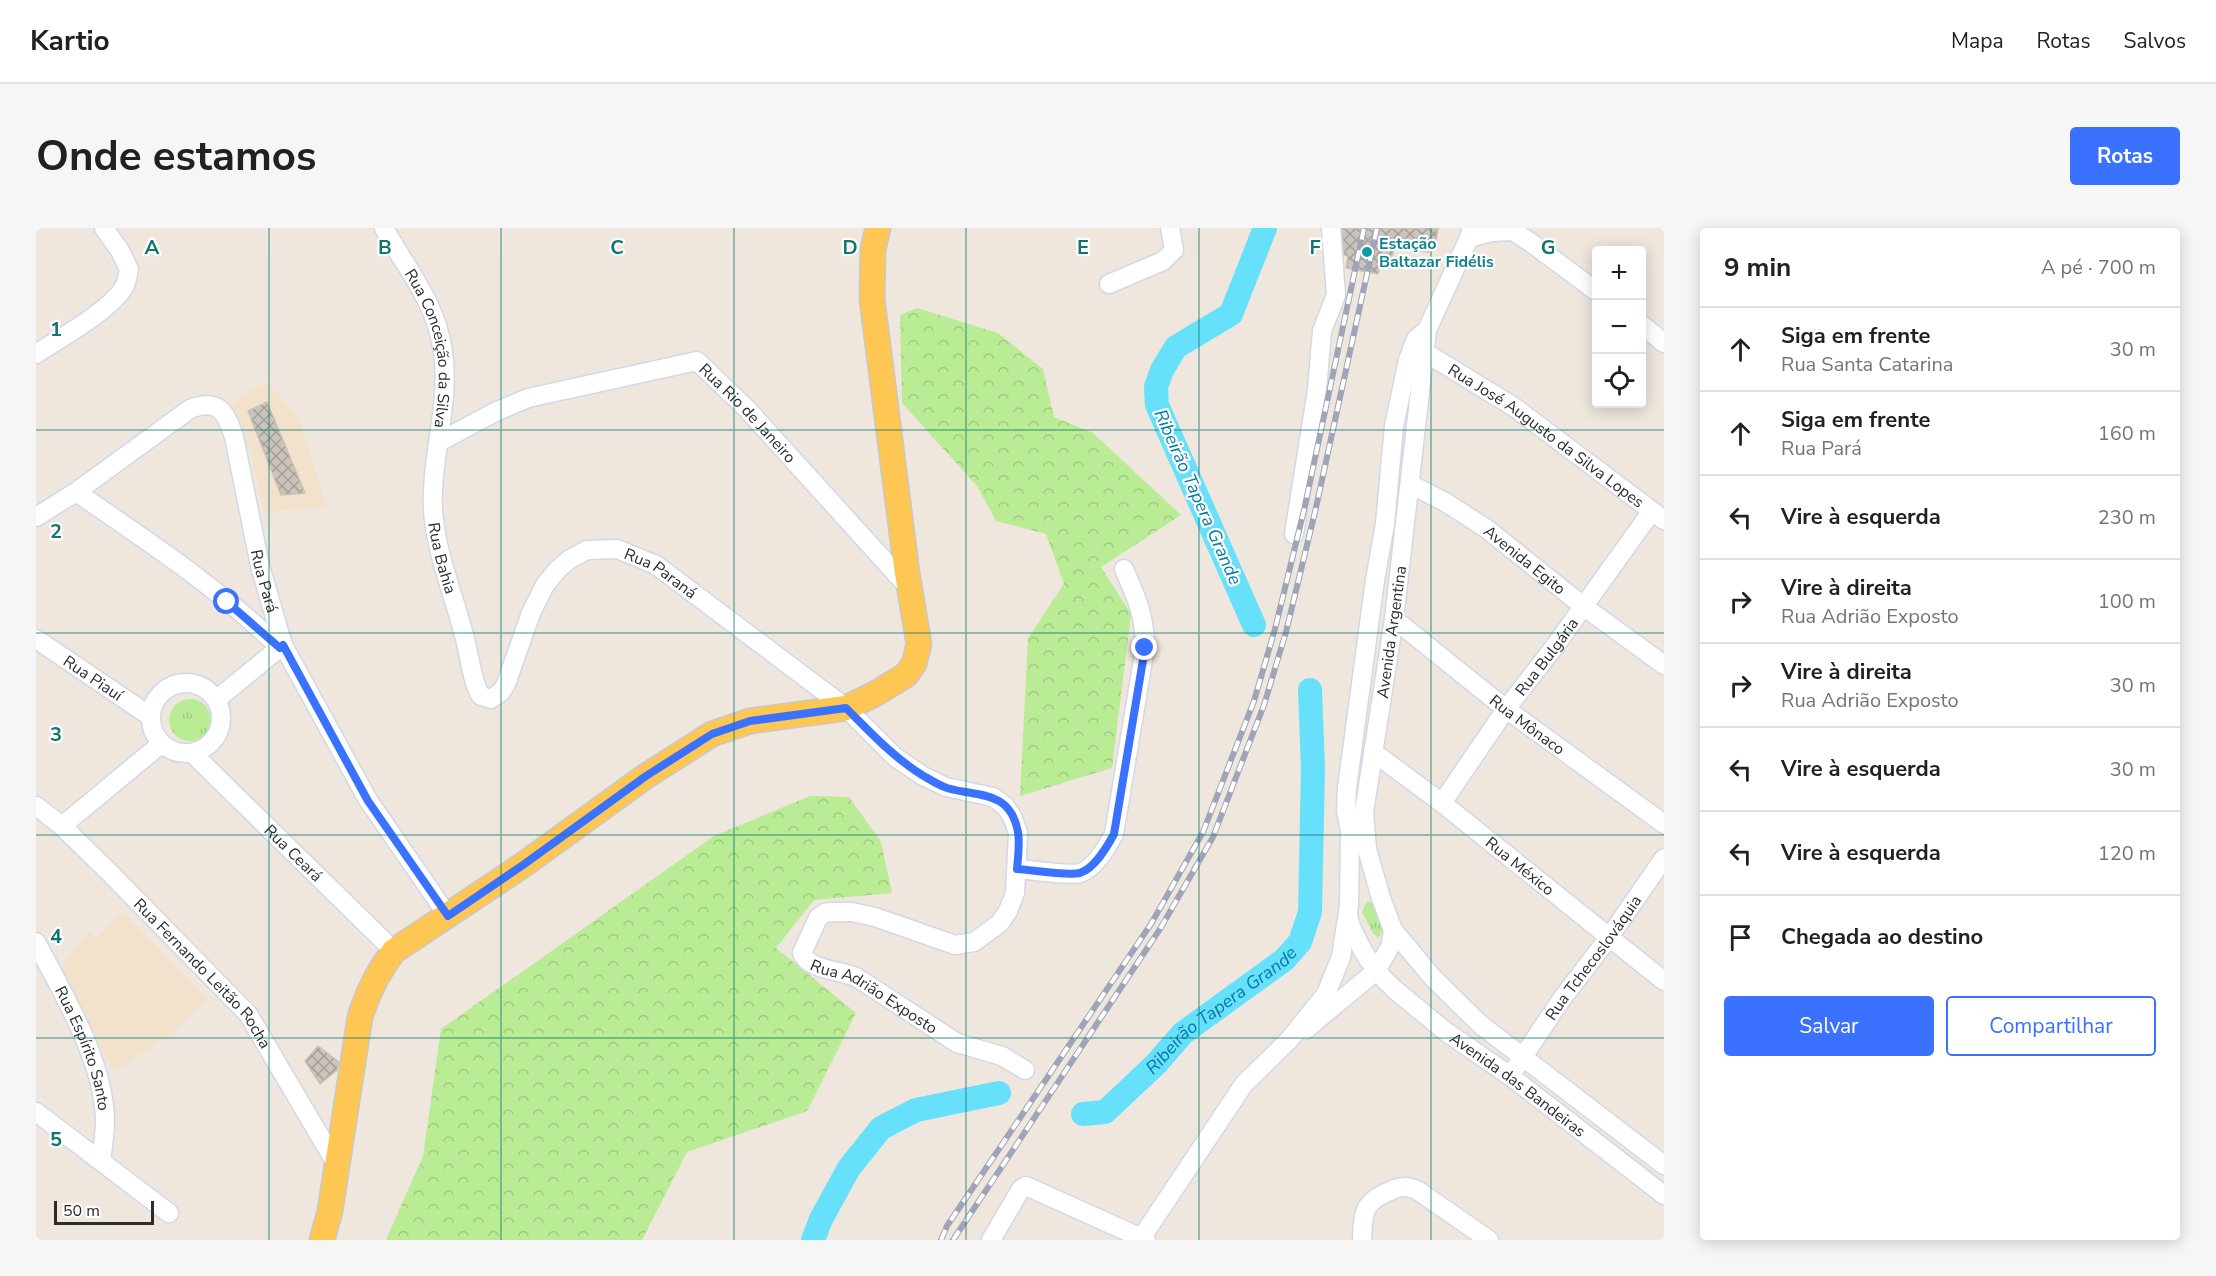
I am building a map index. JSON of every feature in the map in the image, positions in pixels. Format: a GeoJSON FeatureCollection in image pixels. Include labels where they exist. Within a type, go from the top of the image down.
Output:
{"type":"FeatureCollection","features":[{"type":"Feature","properties":{"kind":"main road"},"geometry":{"type":"LineString","coordinates":[[322,1240],[330,1212],[360,1017],[370,988],[384,963],[394,951],[514,872],[646,776],[712,734],[750,721],[846,708],[906,675],[914,664],[920,644],[909,588],[872,299],[873,249],[878,228]]}},
{"type":"Feature","properties":{"kind":"street"},"geometry":{"type":"LineString","coordinates":[[36,354],[90,318],[124,288],[129,269],[104,228]]}},
{"type":"Feature","properties":{"kind":"street","name":"Rua Conceição da Silva"},"geometry":{"type":"LineString","coordinates":[[384,228],[428,303],[436,320],[442,343],[444,391],[439,442]]}},
{"type":"Feature","properties":{"kind":"street"},"geometry":{"type":"LineString","coordinates":[[1109,284],[1171,256],[1174,250],[1170,228]]}},
{"type":"Feature","properties":{"kind":"street"},"geometry":{"type":"LineString","coordinates":[[1294,534],[1317,390],[1322,331],[1336,295],[1331,228]]}},
{"type":"Feature","properties":{"kind":"street"},"geometry":{"type":"LineString","coordinates":[[1473,231],[1491,232],[1510,229],[1592,288]]}},
{"type":"Feature","properties":{"kind":"street","name":"Avenida Argentina"},"geometry":{"type":"LineString","coordinates":[[1393,930],[1367,849],[1364,812],[1394,619],[1427,330],[1473,231]]}},
{"type":"Feature","properties":{"kind":"street"},"geometry":{"type":"LineString","coordinates":[[1646,329],[1664,342]]}},
{"type":"Feature","properties":{"kind":"street","name":"Avenida Argentina"},"geometry":{"type":"LineString","coordinates":[[1288,1041],[1326,994],[1341,957],[1348,906],[1350,831],[1346,812],[1347,788],[1375,580],[1385,524],[1393,435],[1408,360],[1416,339],[1427,330]]}},
{"type":"Feature","properties":{"kind":"street","name":"Rua José Augusto da Silva Lopes"},"geometry":{"type":"LineString","coordinates":[[1426,352],[1514,407],[1658,515]]}},
{"type":"Feature","properties":{"kind":"street","name":"Rua Rio de Janeiro"},"geometry":{"type":"LineString","coordinates":[[439,442],[495,412],[528,398],[697,361],[747,409],[909,588]]}},
{"type":"Feature","properties":{"kind":"street","name":"Rua Pará"},"geometry":{"type":"LineString","coordinates":[[76,492],[190,409],[213,404],[220,410],[230,425],[237,452],[257,556],[281,647],[368,801],[448,916]]}},
{"type":"Feature","properties":{"kind":"street"},"geometry":{"type":"LineString","coordinates":[[1413,450],[1404,442],[1397,441],[1393,435],[1402,431],[1415,430]]}},
{"type":"Feature","properties":{"kind":"street","name":"Rua Bahia"},"geometry":{"type":"LineString","coordinates":[[439,442],[432,491],[434,529],[473,672]]}},
{"type":"Feature","properties":{"kind":"street","name":"Avenida Egito"},"geometry":{"type":"LineString","coordinates":[[1410,484],[1445,502],[1487,530],[1583,606],[1664,665]]}},
{"type":"Feature","properties":{"kind":"street"},"geometry":{"type":"LineString","coordinates":[[36,517],[76,492],[200,580],[281,647],[216,700]]}},
{"type":"Feature","properties":{"kind":"street","name":"Rua Bulgária"},"geometry":{"type":"LineString","coordinates":[[1442,803],[1506,709],[1583,606],[1658,515]]}},
{"type":"Feature","properties":{"kind":"street","name":"Rua Paraná"},"geometry":{"type":"LineString","coordinates":[[473,672],[481,696],[487,699],[497,697],[510,675],[531,614],[551,577],[570,559],[587,550],[617,549],[656,565],[846,708]]}},
{"type":"Feature","properties":{"kind":"street"},"geometry":{"type":"LineString","coordinates":[[1017,869],[1079,873],[1089,867],[1107,848],[1114,834],[1145,648],[1145,625],[1124,569]]}},
{"type":"Feature","properties":{"kind":"street","name":"Rua Mônaco"},"geometry":{"type":"LineString","coordinates":[[1394,619],[1506,709],[1664,824]]}},
{"type":"Feature","properties":{"kind":"street","name":"Rua Piauí"},"geometry":{"type":"LineString","coordinates":[[36,639],[150,716]]}},
{"type":"Feature","properties":{"kind":"street"},"geometry":{"type":"LineString","coordinates":[[184,683],[196,684],[207,690],[216,700],[221,722],[212,742],[203,749],[181,754],[161,744],[155,736],[150,716],[153,704],[160,693],[171,686],[184,683]]}},
{"type":"Feature","properties":{"kind":"street","name":"Rua Adrião Exposto"},"geometry":{"type":"LineString","coordinates":[[846,708],[895,757],[923,776],[946,787],[993,797],[1005,806],[1012,816],[1018,833],[1015,893],[1000,923],[974,942],[955,945],[875,917],[852,912],[831,912],[822,914],[818,918],[802,953],[808,963],[856,977],[957,1042],[1002,1056],[1025,1070]]}},
{"type":"Feature","properties":{"kind":"street"},"geometry":{"type":"LineString","coordinates":[[62,826],[161,744]]}},
{"type":"Feature","properties":{"kind":"street","name":"Rua México"},"geometry":{"type":"LineString","coordinates":[[1373,752],[1442,803],[1664,981]]}},
{"type":"Feature","properties":{"kind":"street","name":"Rua Ceará"},"geometry":{"type":"LineString","coordinates":[[193,753],[394,951]]}},
{"type":"Feature","properties":{"kind":"street","name":"Rua Fernando Leitão Rocha"},"geometry":{"type":"LineString","coordinates":[[36,806],[62,826],[248,1014],[338,1165]]}},
{"type":"Feature","properties":{"kind":"street","name":"Rua Tchecoslováquia"},"geometry":{"type":"LineString","coordinates":[[1510,1076],[1561,1000],[1610,936],[1664,858]]}},
{"type":"Feature","properties":{"kind":"street"},"geometry":{"type":"LineString","coordinates":[[1348,906],[1361,890],[1369,890],[1381,898]]}},
{"type":"Feature","properties":{"kind":"street","name":"Avenida das Bandeiras"},"geometry":{"type":"LineString","coordinates":[[1348,906],[1351,927],[1363,951],[1376,970],[1394,989],[1445,1031],[1510,1076],[1664,1195]]}},
{"type":"Feature","properties":{"kind":"street"},"geometry":{"type":"LineString","coordinates":[[991,1240],[1021,1189],[1026,1186],[1143,1240],[1244,1084],[1288,1041],[1313,1025],[1376,970],[1391,945],[1393,930]]}},
{"type":"Feature","properties":{"kind":"street","name":"Avenida das Bandeiras"},"geometry":{"type":"LineString","coordinates":[[1393,930],[1452,1000],[1522,1058],[1664,1165]]}},
{"type":"Feature","properties":{"kind":"street","name":"Rua Espírito Santo"},"geometry":{"type":"LineString","coordinates":[[36,942],[78,1026],[95,1066],[101,1088],[105,1119],[101,1161]]}},
{"type":"Feature","properties":{"kind":"street"},"geometry":{"type":"LineString","coordinates":[[36,1112],[169,1213]]}},
{"type":"Feature","properties":{"kind":"street"},"geometry":{"type":"LineString","coordinates":[[1362,1240],[1363,1218],[1371,1202],[1376,1197],[1398,1187],[1407,1186],[1417,1190],[1489,1240]]}},
{"type":"Feature","properties":{"kind":"shaded area"},"geometry":{"type":"Polygon","coordinates":[[[266,381],[299,418],[327,507],[264,512],[250,451],[227,408],[266,381]]]}},
{"type":"Feature","properties":{"kind":"shaded area"},"geometry":{"type":"Polygon","coordinates":[[[123,912],[208,999],[179,1027],[114,1073],[61,968],[89,931],[95,939],[123,912]]]}},
{"type":"Feature","properties":{"kind":"green space"},"geometry":{"type":"Polygon","coordinates":[[[917,308],[998,333],[1043,369],[1054,417],[1093,433],[1181,515],[1101,567],[1131,614],[1112,768],[1020,796],[1028,638],[1064,584],[1046,534],[996,521],[977,486],[902,403],[900,315],[917,308]]]}},
{"type":"Feature","properties":{"kind":"green space"},"geometry":{"type":"Polygon","coordinates":[[[190,699],[198,700],[205,705],[210,712],[210,728],[205,735],[198,740],[190,741],[182,740],[175,735],[170,728],[169,720],[170,712],[175,705],[182,700],[190,699]]]}},
{"type":"Feature","properties":{"kind":"green space"},"geometry":{"type":"Polygon","coordinates":[[[810,796],[849,797],[881,842],[892,893],[814,900],[776,948],[856,1013],[807,1111],[687,1152],[642,1240],[386,1240],[423,1156],[441,1029],[714,836],[810,796]]]}},
{"type":"Feature","properties":{"kind":"green space"},"geometry":{"type":"Polygon","coordinates":[[[1367,901],[1373,903],[1381,921],[1382,930],[1378,938],[1362,912],[1367,901]]]}},
{"type":"Feature","properties":{"kind":"building","name":"Estação Baltazar Fidélis"},"geometry":{"type":"Polygon","coordinates":[[[1342,228],[1438,228],[1436,243],[1428,242],[1428,252],[1394,249],[1389,268],[1380,266],[1378,274],[1346,268],[1348,256],[1344,255],[1342,228]]]}},
{"type":"Feature","properties":{"kind":"building"},"geometry":{"type":"Polygon","coordinates":[[[267,402],[305,493],[281,495],[248,411],[267,402]]]}},
{"type":"Feature","properties":{"kind":"building"},"geometry":{"type":"Polygon","coordinates":[[[318,1046],[339,1062],[337,1070],[320,1084],[305,1061],[318,1046]]]}},
{"type":"Feature","properties":{"kind":"waterway","name":"Ribeirão Tapera Grande"},"geometry":{"type":"LineString","coordinates":[[1254,625],[1157,405],[1156,387],[1162,370],[1176,347],[1231,314],[1265,228]]}},
{"type":"Feature","properties":{"kind":"waterway","name":"Ribeirão Tapera Grande"},"geometry":{"type":"LineString","coordinates":[[1083,1114],[1105,1112],[1156,1064],[1183,1033],[1284,960],[1300,942],[1310,912],[1313,768],[1310,690]]}},
{"type":"Feature","properties":{"kind":"waterway","name":"Ribeirão Tapera Grande"},"geometry":{"type":"LineString","coordinates":[[813,1240],[821,1219],[849,1168],[881,1128],[916,1110],[999,1093]]}},
{"type":"Feature","properties":{"kind":"railway"},"geometry":{"type":"LineString","coordinates":[[941,1240],[947,1226],[1151,924],[1203,832],[1254,701],[1275,629],[1304,510],[1364,228]]}},
{"type":"Feature","properties":{"kind":"railway"},"geometry":{"type":"LineString","coordinates":[[953,1240],[1160,929],[1213,837],[1264,705],[1286,632],[1315,512],[1377,228]]}},
{"type":"Feature","properties":{"kind":"place","name":"Estação Baltazar Fidélis"},"geometry":{"type":"Point","coordinates":[1367,252]}},
{"type":"Feature","properties":{"kind":"route"},"geometry":{"type":"LineString","coordinates":[[227,602],[261,629],[280,648],[283,645],[368,801],[448,916],[676,755],[712,734],[750,721],[846,708],[895,757],[923,776],[946,787],[993,797],[1005,806],[1012,816],[1018,833],[1017,869],[1079,873],[1089,867],[1107,848],[1119,818],[1145,648]]}}]}
